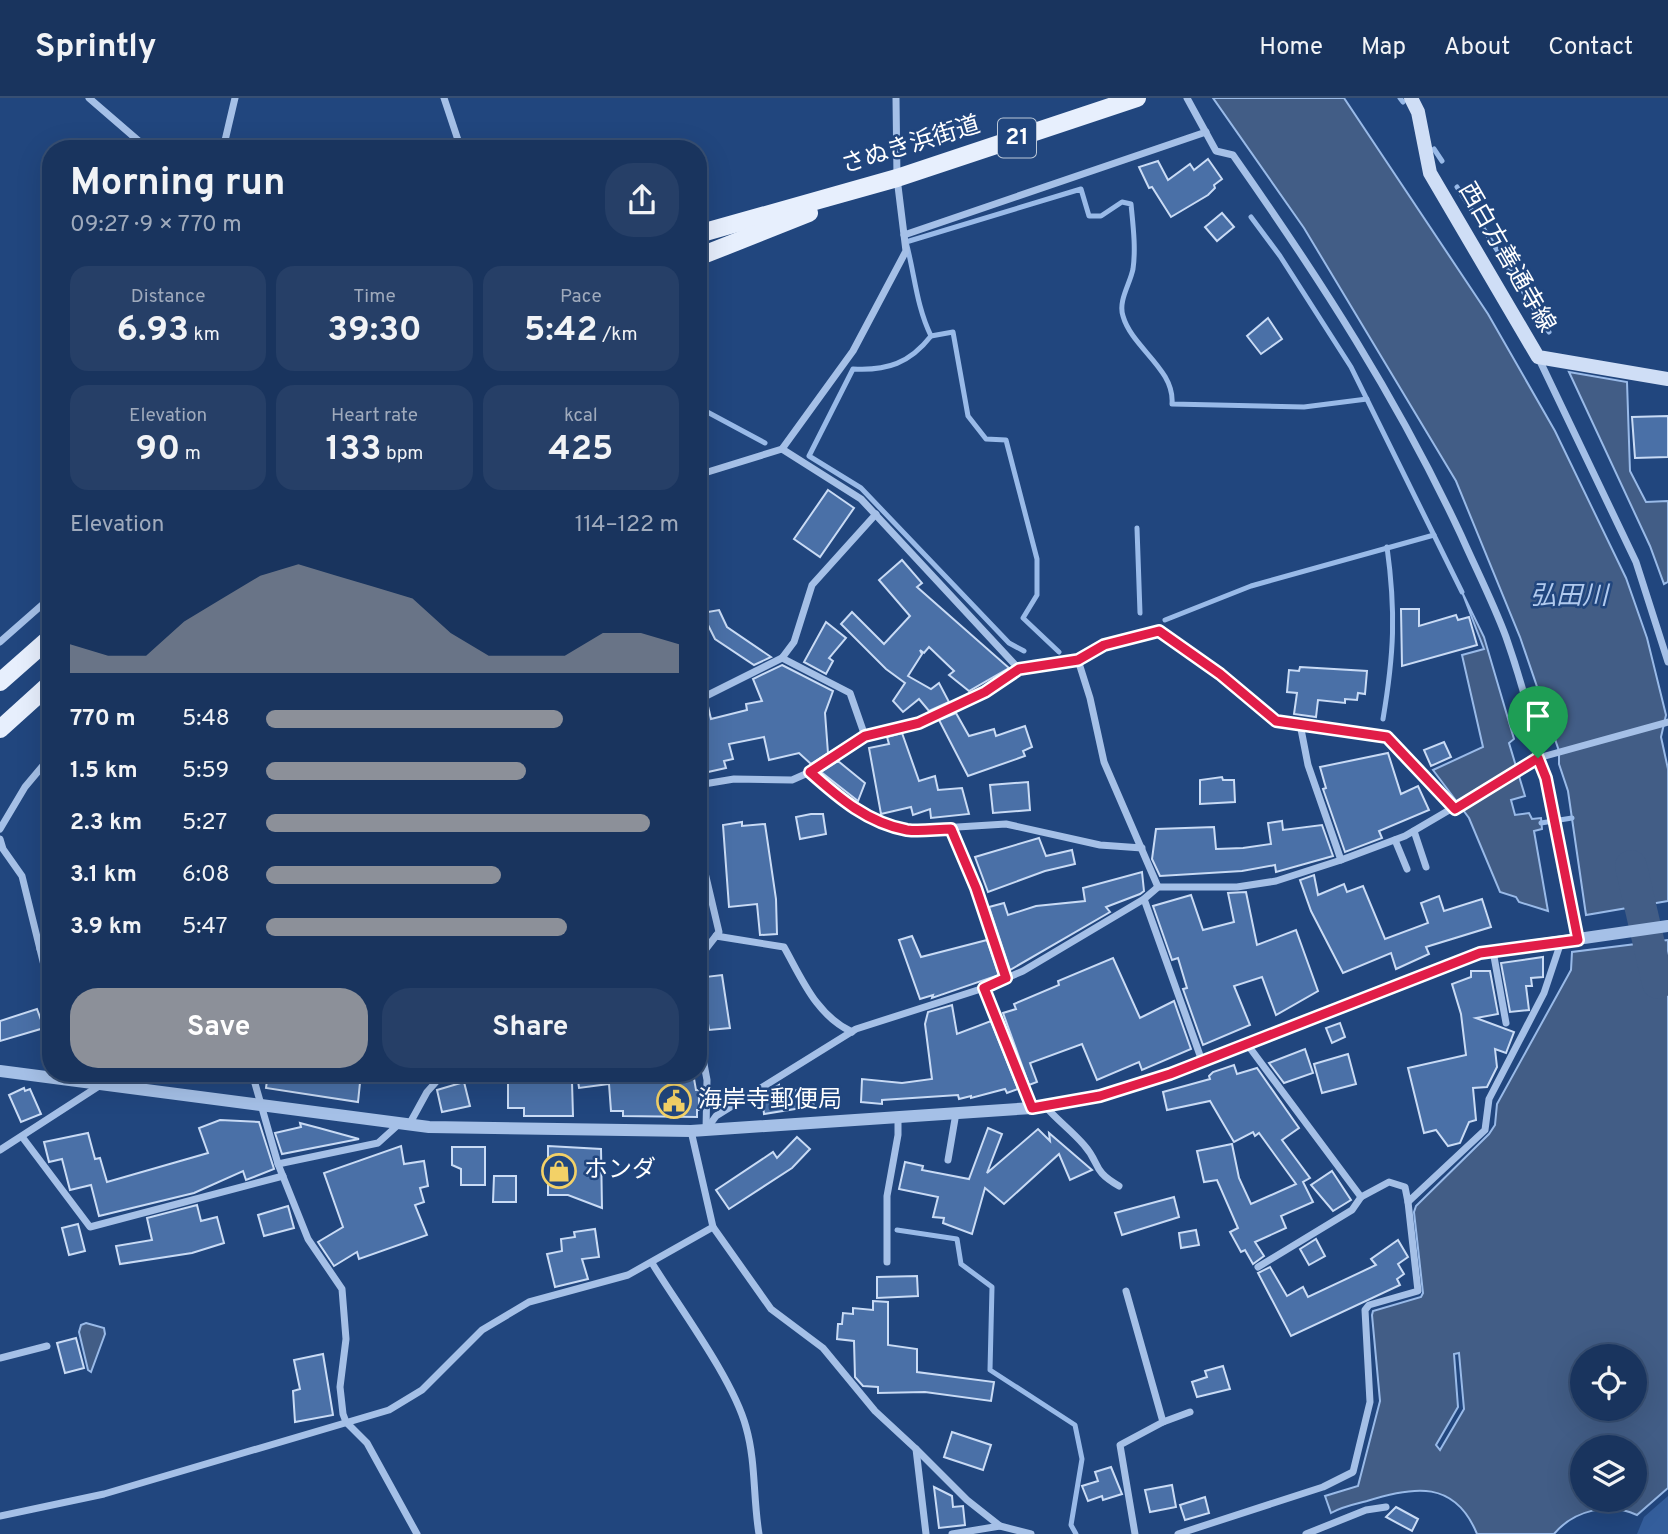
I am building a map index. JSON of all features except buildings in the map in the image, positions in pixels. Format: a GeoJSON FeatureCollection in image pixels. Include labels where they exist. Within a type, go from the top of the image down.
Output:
{"type":"FeatureCollection","features":[{"type":"Feature","properties":{"kind":"main road","name":"さぬき浜街道"},"geometry":{"type":"LineString","coordinates":[[707,231],[897,178],[1137,98]]}},
{"type":"Feature","properties":{"kind":"main road","name":"西白方善通寺線"},"geometry":{"type":"LineString","coordinates":[[1411,98],[1418,112],[1430,173],[1538,356],[1668,379]]}},
{"type":"Feature","properties":{"kind":"main road","name":"21"},"geometry":{"type":"LineString","coordinates":[[707,253],[897,178]]}},
{"type":"Feature","properties":{"kind":"main road"},"geometry":{"type":"LineString","coordinates":[[0,682],[42,645]]}},
{"type":"Feature","properties":{"kind":"main road"},"geometry":{"type":"LineString","coordinates":[[0,729],[42,691]]}},
{"type":"Feature","properties":{"kind":"street"},"geometry":{"type":"LineString","coordinates":[[89,98],[138,140]]}},
{"type":"Feature","properties":{"kind":"street"},"geometry":{"type":"LineString","coordinates":[[225,140],[235,98]]}},
{"type":"Feature","properties":{"kind":"street"},"geometry":{"type":"LineString","coordinates":[[444,98],[458,140]]}},
{"type":"Feature","properties":{"kind":"street"},"geometry":{"type":"LineString","coordinates":[[707,472],[782,449],[853,351],[906,251],[897,178],[896,98]]}},
{"type":"Feature","properties":{"kind":"street"},"geometry":{"type":"LineString","coordinates":[[1187,98],[1216,151],[1233,155],[1293,240],[1360,343],[1441,493],[1504,633],[1520,680],[1553,813],[1578,940]]}},
{"type":"Feature","properties":{"kind":"street"},"geometry":{"type":"LineString","coordinates":[[904,234],[1206,132]]}},
{"type":"Feature","properties":{"kind":"street"},"geometry":{"type":"LineString","coordinates":[[1538,356],[1636,562],[1668,659]]}},
{"type":"Feature","properties":{"kind":"street"},"geometry":{"type":"LineString","coordinates":[[782,449],[862,499],[1019,669]]}},
{"type":"Feature","properties":{"kind":"street"},"geometry":{"type":"LineString","coordinates":[[707,695],[782,658],[794,642],[813,584],[876,514]]}},
{"type":"Feature","properties":{"kind":"street"},"geometry":{"type":"LineString","coordinates":[[0,642],[42,605]]}},
{"type":"Feature","properties":{"kind":"street"},"geometry":{"type":"LineString","coordinates":[[707,784],[734,779],[792,780],[810,772],[865,736],[919,723],[985,692],[1019,669],[1078,660],[1104,645],[1159,631],[1220,674],[1276,721],[1387,737],[1455,809]]}},
{"type":"Feature","properties":{"kind":"street"},"geometry":{"type":"LineString","coordinates":[[782,658],[850,693],[865,736]]}},
{"type":"Feature","properties":{"kind":"street"},"geometry":{"type":"LineString","coordinates":[[1078,660],[1090,698],[1104,762],[1158,887]]}},
{"type":"Feature","properties":{"kind":"street"},"geometry":{"type":"LineString","coordinates":[[706,1130],[716,1116],[852,1032],[984,988],[1006,978],[1055,954],[1144,900],[1158,887],[1237,887],[1276,881],[1341,860],[1414,831],[1538,758],[1668,722]]}},
{"type":"Feature","properties":{"kind":"street"},"geometry":{"type":"LineString","coordinates":[[1300,724],[1308,765],[1341,860]]}},
{"type":"Feature","properties":{"kind":"street"},"geometry":{"type":"LineString","coordinates":[[0,829],[25,787],[42,767]]}},
{"type":"Feature","properties":{"kind":"street"},"geometry":{"type":"LineString","coordinates":[[810,772],[838,797],[866,815],[909,830],[1006,824],[1100,845],[1142,848]]}},
{"type":"Feature","properties":{"kind":"street"},"geometry":{"type":"LineString","coordinates":[[951,829],[976,888],[1006,978]]}},
{"type":"Feature","properties":{"kind":"street"},"geometry":{"type":"LineString","coordinates":[[1414,831],[1426,867]]}},
{"type":"Feature","properties":{"kind":"street"},"geometry":{"type":"LineString","coordinates":[[0,839],[3,849],[22,876],[42,957]]}},
{"type":"Feature","properties":{"kind":"street"},"geometry":{"type":"LineString","coordinates":[[1395,840],[1406,869]]}},
{"type":"Feature","properties":{"kind":"street"},"geometry":{"type":"LineString","coordinates":[[707,873],[719,932],[707,948]]}},
{"type":"Feature","properties":{"kind":"street"},"geometry":{"type":"LineString","coordinates":[[1144,900],[1202,1061]]}},
{"type":"Feature","properties":{"kind":"street"},"geometry":{"type":"LineString","coordinates":[[99,1082],[429,1127],[555,1132],[691,1131],[1039,1107],[1100,1096],[1202,1061],[1480,953],[1668,926]]}},
{"type":"Feature","properties":{"kind":"street"},"geometry":{"type":"LineString","coordinates":[[716,936],[784,947],[816,1004],[833,1021],[852,1032]]}},
{"type":"Feature","properties":{"kind":"street"},"geometry":{"type":"LineString","coordinates":[[1408,1202],[1485,1130],[1489,1099],[1544,993],[1561,942]]}},
{"type":"Feature","properties":{"kind":"street"},"geometry":{"type":"LineString","coordinates":[[1493,951],[1506,1023]]}},
{"type":"Feature","properties":{"kind":"street"},"geometry":{"type":"LineString","coordinates":[[984,988],[1039,1107],[1085,1146],[1100,1175],[1119,1186]]}},
{"type":"Feature","properties":{"kind":"street"},"geometry":{"type":"LineString","coordinates":[[1247,1044],[1361,1197]]}},
{"type":"Feature","properties":{"kind":"street"},"geometry":{"type":"LineString","coordinates":[[0,1071],[42,1074]]}},
{"type":"Feature","properties":{"kind":"street"},"geometry":{"type":"LineString","coordinates":[[254,1082],[278,1164],[308,1239],[342,1289],[346,1339],[340,1387],[346,1422],[368,1443],[417,1534]]}},
{"type":"Feature","properties":{"kind":"street"},"geometry":{"type":"LineString","coordinates":[[278,1164],[378,1143],[406,1122],[436,1082]]}},
{"type":"Feature","properties":{"kind":"street"},"geometry":{"type":"LineString","coordinates":[[706,1130],[707,1082]]}},
{"type":"Feature","properties":{"kind":"street"},"geometry":{"type":"LineString","coordinates":[[0,1150],[23,1138],[103,1083]]}},
{"type":"Feature","properties":{"kind":"street"},"geometry":{"type":"LineString","coordinates":[[948,1160],[956,1113]]}},
{"type":"Feature","properties":{"kind":"street"},"geometry":{"type":"LineString","coordinates":[[887,1262],[887,1196],[898,1135],[898,1117]]}},
{"type":"Feature","properties":{"kind":"street"},"geometry":{"type":"LineString","coordinates":[[691,1131],[713,1227],[771,1309],[823,1348],[876,1411],[959,1492],[1000,1526]]}},
{"type":"Feature","properties":{"kind":"street"},"geometry":{"type":"LineString","coordinates":[[23,1138],[90,1227],[283,1176]]}},
{"type":"Feature","properties":{"kind":"street"},"geometry":{"type":"LineString","coordinates":[[1178,1534],[1323,1487],[1353,1472],[1370,1402],[1365,1310],[1369,1305],[1418,1291],[1405,1187],[1389,1182],[1361,1197],[1353,1210],[1258,1267]]}},
{"type":"Feature","properties":{"kind":"street"},"geometry":{"type":"LineString","coordinates":[[0,1516],[104,1494],[346,1422],[368,1419],[422,1390],[482,1330],[529,1302],[628,1275],[713,1227]]}},
{"type":"Feature","properties":{"kind":"street"},"geometry":{"type":"LineString","coordinates":[[652,1263],[717,1368],[746,1425],[753,1460],[759,1534]]}},
{"type":"Feature","properties":{"kind":"street"},"geometry":{"type":"LineString","coordinates":[[1126,1291],[1163,1422]]}},
{"type":"Feature","properties":{"kind":"street"},"geometry":{"type":"LineString","coordinates":[[0,1358],[47,1346]]}},
{"type":"Feature","properties":{"kind":"street"},"geometry":{"type":"LineString","coordinates":[[1135,1534],[1120,1446],[1163,1422],[1190,1412]]}},
{"type":"Feature","properties":{"kind":"street"},"geometry":{"type":"LineString","coordinates":[[916,1449],[926,1534]]}},
{"type":"Feature","properties":{"kind":"street"},"geometry":{"type":"LineString","coordinates":[[1306,1534],[1366,1510],[1386,1507]]}},
{"type":"Feature","properties":{"kind":"street"},"geometry":{"type":"LineString","coordinates":[[952,1534],[1000,1526],[1031,1534]]}},
{"type":"Feature","properties":{"kind":"shaded area"},"geometry":{"type":"Polygon","coordinates":[[[1668,1496],[1668,1534],[1637,1534],[1644,1517],[1668,1496]]]}},
{"type":"Feature","properties":{"kind":"water","name":"弘田川"},"geometry":{"type":"Polygon","coordinates":[[[1213,98],[1344,98],[1488,314],[1555,431],[1626,578],[1647,638],[1666,715],[1661,737],[1668,769],[1668,901],[1586,915],[1568,791],[1559,764],[1559,751],[1520,637],[1456,481],[1304,228],[1213,98]]]}},
{"type":"Feature","properties":{"kind":"water"},"geometry":{"type":"Polygon","coordinates":[[[1569,372],[1627,382],[1630,471],[1646,502],[1668,501],[1668,582],[1664,584],[1650,546],[1569,372]]]}},
{"type":"Feature","properties":{"kind":"water"},"geometry":{"type":"Polygon","coordinates":[[[1462,592],[1484,637],[1514,739],[1509,743],[1525,796],[1511,800],[1515,815],[1529,813],[1532,819],[1541,818],[1542,829],[1534,831],[1548,911],[1519,902],[1516,897],[1500,892],[1469,818],[1433,770],[1483,747],[1462,655],[1484,649],[1462,592]]]}},
{"type":"Feature","properties":{"kind":"water"},"geometry":{"type":"Polygon","coordinates":[[[1668,940],[1668,1488],[1647,1506],[1647,1435],[1570,1435],[1570,1512],[1589,1512],[1571,1519],[1554,1534],[1477,1534],[1468,1516],[1457,1504],[1445,1496],[1431,1492],[1401,1492],[1331,1513],[1325,1496],[1358,1486],[1380,1401],[1373,1311],[1421,1297],[1423,1293],[1414,1212],[1416,1206],[1495,1125],[1497,1104],[1571,970],[1572,952],[1668,940]],[[1459,1353],[1454,1354],[1458,1407],[1436,1445],[1440,1450],[1464,1409],[1459,1353]]]}},
{"type":"Feature","properties":{"kind":"water"},"geometry":{"type":"Polygon","coordinates":[[[86,1323],[104,1328],[105,1334],[91,1372],[88,1370],[79,1332],[81,1325],[86,1323]]]}},
{"type":"Feature","properties":{"kind":"waterway"},"geometry":{"type":"LineString","coordinates":[[1400,98],[1403,102]]}},
{"type":"Feature","properties":{"kind":"waterway"},"geometry":{"type":"LineString","coordinates":[[1434,149],[1442,161]]}},
{"type":"Feature","properties":{"kind":"waterway"},"geometry":{"type":"LineString","coordinates":[[1457,187],[1549,332]]}},
{"type":"Feature","properties":{"kind":"waterway"},"geometry":{"type":"LineString","coordinates":[[1059,652],[1023,618],[1037,595],[1037,559],[1006,440],[986,439],[968,416],[953,332],[931,336],[919,301],[906,242],[1081,189],[1089,216],[1101,216],[1122,202],[1131,204],[1134,261],[1123,298],[1123,316],[1128,328],[1167,380],[1172,404],[1304,407],[1367,399]]}},
{"type":"Feature","properties":{"kind":"waterway"},"geometry":{"type":"LineString","coordinates":[[1251,217],[1280,256],[1351,367],[1462,592]]}},
{"type":"Feature","properties":{"kind":"waterway"},"geometry":{"type":"LineString","coordinates":[[931,336],[915,353],[897,363],[887,367],[853,369],[809,456],[861,488],[1009,643],[1024,651]]}},
{"type":"Feature","properties":{"kind":"waterway"},"geometry":{"type":"LineString","coordinates":[[707,412],[765,443]]}},
{"type":"Feature","properties":{"kind":"waterway"},"geometry":{"type":"LineString","coordinates":[[1137,528],[1140,613]]}},
{"type":"Feature","properties":{"kind":"waterway"},"geometry":{"type":"LineString","coordinates":[[1165,620],[1251,586],[1434,535]]}},
{"type":"Feature","properties":{"kind":"waterway"},"geometry":{"type":"LineString","coordinates":[[1383,719],[1390,674],[1392,633],[1392,592],[1387,547]]}},
{"type":"Feature","properties":{"kind":"waterway"},"geometry":{"type":"LineString","coordinates":[[1541,823],[1572,818]]}},
{"type":"Feature","properties":{"kind":"waterway","name":"弘田川"},"geometry":{"type":"LineString","coordinates":[[1631,866],[1658,983]]}},
{"type":"Feature","properties":{"kind":"waterway"},"geometry":{"type":"LineString","coordinates":[[897,1230],[957,1239],[961,1264],[992,1287],[990,1370],[1075,1425],[1082,1459],[1071,1525],[1076,1534]]}},
{"type":"Feature","properties":{"kind":"place","name":"海岸寺郵便局"},"geometry":{"type":"Point","coordinates":[674,1101]}},
{"type":"Feature","properties":{"kind":"place","name":"ホンダ"},"geometry":{"type":"Point","coordinates":[559,1171]}},
{"type":"Feature","properties":{"kind":"route"},"geometry":{"type":"LineString","coordinates":[[1159,631],[1220,674],[1276,721],[1387,737],[1455,809],[1538,758],[1546,778],[1578,940],[1480,953],[1170,1074],[1100,1096],[1032,1108],[984,988],[1006,978],[976,888],[951,829],[909,830],[886,824],[838,797],[810,772],[842,754],[865,736],[919,723],[985,692],[1019,669],[1078,660],[1104,645],[1159,631]]}}]}
